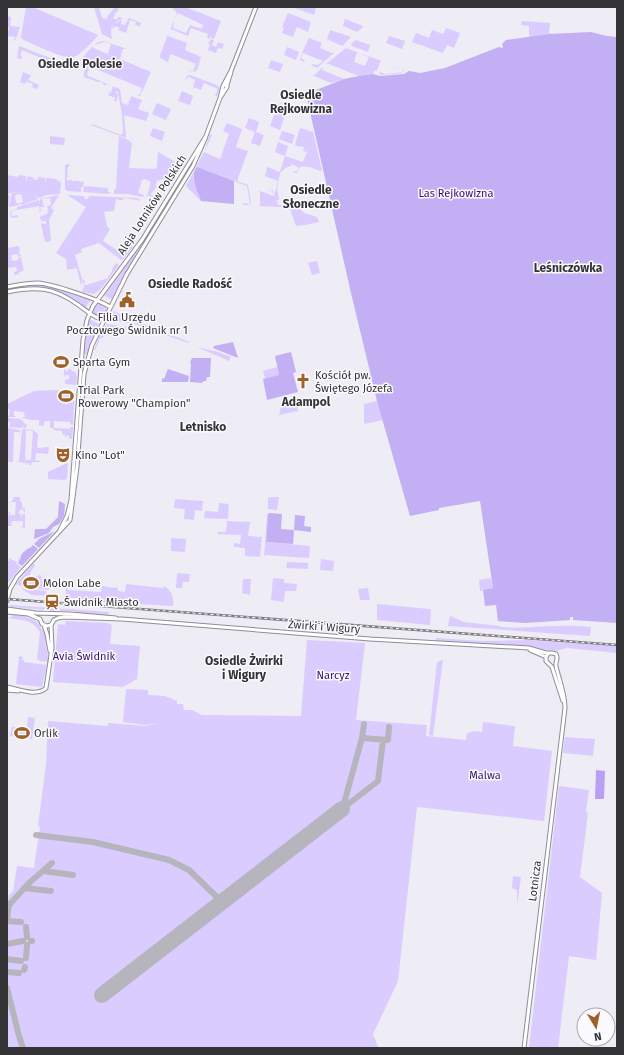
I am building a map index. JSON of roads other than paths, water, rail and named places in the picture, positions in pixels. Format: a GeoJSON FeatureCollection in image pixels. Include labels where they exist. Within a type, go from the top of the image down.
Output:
{"type":"FeatureCollection","features":[{"type":"Feature","properties":{"kind":"street","name":"Aleja Lotników Polskich"},"geometry":{"type":"LineString","coordinates":[[104,320],[127,274],[193,166],[205,139],[256,7]]}},
{"type":"Feature","properties":{"kind":"street","name":"Aleja Lotników Polskich"},"geometry":{"type":"LineString","coordinates":[[90,314],[97,301],[142,240],[206,136]]}},
{"type":"Feature","properties":{"kind":"street"},"geometry":{"type":"LineString","coordinates":[[7,287],[29,283],[47,284],[110,307]]}},
{"type":"Feature","properties":{"kind":"street"},"geometry":{"type":"LineString","coordinates":[[7,292],[29,288],[49,290],[64,296],[90,314],[104,320],[93,342],[86,365],[72,517],[68,524],[17,577],[11,587],[7,601]]}},
{"type":"Feature","properties":{"kind":"street"},"geometry":{"type":"LineString","coordinates":[[59,532],[68,512],[74,464],[83,340],[90,314]]}},
{"type":"Feature","properties":{"kind":"street"},"geometry":{"type":"LineString","coordinates":[[74,464],[77,467]]}},
{"type":"Feature","properties":{"kind":"street"},"geometry":{"type":"LineString","coordinates":[[7,608],[40,619],[47,634],[50,655]]}},
{"type":"Feature","properties":{"kind":"street"},"geometry":{"type":"LineString","coordinates":[[7,612],[13,610],[51,614],[65,613],[122,620]]}},
{"type":"Feature","properties":{"kind":"street"},"geometry":{"type":"LineString","coordinates":[[40,619],[41,616],[46,613]]}},
{"type":"Feature","properties":{"kind":"street"},"geometry":{"type":"LineString","coordinates":[[51,614],[54,620]]}},
{"type":"Feature","properties":{"kind":"street"},"geometry":{"type":"LineString","coordinates":[[7,688],[38,692],[44,690],[47,683],[52,643],[51,625],[54,620],[63,617],[122,620]]}},
{"type":"Feature","properties":{"kind":"street","name":"Żwirki i Wigury"},"geometry":{"type":"LineString","coordinates":[[122,620],[370,639],[524,648],[534,649],[548,654]]}},
{"type":"Feature","properties":{"kind":"street"},"geometry":{"type":"LineString","coordinates":[[44,626],[51,625]]}},
{"type":"Feature","properties":{"kind":"street","name":"Żwirki i Wigury"},"geometry":{"type":"LineString","coordinates":[[524,648],[540,653],[546,657]]}},
{"type":"Feature","properties":{"kind":"street"},"geometry":{"type":"LineString","coordinates":[[552,652],[556,654],[558,658],[556,663],[550,664],[547,662],[546,657],[548,654],[552,652]]}},
{"type":"Feature","properties":{"kind":"street","name":"Lotnicza"},"geometry":{"type":"LineString","coordinates":[[524,1048],[565,698],[556,663]]}},
{"type":"Feature","properties":{"kind":"street","name":"Lotnicza"},"geometry":{"type":"LineString","coordinates":[[550,664],[563,698],[563,717]]}},
{"type":"Feature","properties":{"kind":"railway"},"geometry":{"type":"LineString","coordinates":[[7,599],[617,645]]}},
{"type":"Feature","properties":{"kind":"place","name":"Filia Urzędu Pocztowego Świdnik nr 1"},"geometry":{"type":"Point","coordinates":[127,300]}},
{"type":"Feature","properties":{"kind":"place","name":"Sparta Gym"},"geometry":{"type":"Point","coordinates":[61,362]}},
{"type":"Feature","properties":{"kind":"place","name":"Kościół pw. Świętego Józefa"},"geometry":{"type":"Point","coordinates":[303,381]}},
{"type":"Feature","properties":{"kind":"place","name":"Trial Park Rowerowy \"Champion\""},"geometry":{"type":"Point","coordinates":[66,396]}},
{"type":"Feature","properties":{"kind":"place","name":"Kino \"Lot\""},"geometry":{"type":"Point","coordinates":[63,455]}},
{"type":"Feature","properties":{"kind":"place","name":"Molon Labe"},"geometry":{"type":"Point","coordinates":[31,583]}},
{"type":"Feature","properties":{"kind":"place","name":"Świdnik Miasto"},"geometry":{"type":"Point","coordinates":[52,602]}},
{"type":"Feature","properties":{"kind":"place","name":"Orlik"},"geometry":{"type":"Point","coordinates":[22,733]}},
{"type":"Feature","properties":{"kind":"district","name":"Osiedle Polesie"},"geometry":{"type":"Point","coordinates":[80,64]}},
{"type":"Feature","properties":{"kind":"district","name":"Osiedle Rejkowizna"},"geometry":{"type":"Point","coordinates":[301,102]}},
{"type":"Feature","properties":{"kind":"district","name":"Osiedle Słoneczne"},"geometry":{"type":"Point","coordinates":[311,197]}},
{"type":"Feature","properties":{"kind":"district","name":"Leśniczówka"},"geometry":{"type":"Point","coordinates":[568,268]}},
{"type":"Feature","properties":{"kind":"district","name":"Osiedle Radość"},"geometry":{"type":"Point","coordinates":[190,284]}},
{"type":"Feature","properties":{"kind":"district","name":"Adampol"},"geometry":{"type":"Point","coordinates":[306,402]}},
{"type":"Feature","properties":{"kind":"district","name":"Letnisko"},"geometry":{"type":"Point","coordinates":[203,427]}},
{"type":"Feature","properties":{"kind":"district","name":"Osiedle Żwirki i Wigury"},"geometry":{"type":"Point","coordinates":[244,668]}},
{"type":"Feature","properties":{"kind":"park label","name":"Las Rejkowizna"},"geometry":{"type":"Point","coordinates":[456,193]}},
{"type":"Feature","properties":{"kind":"park label","name":"Avia Świdnik"},"geometry":{"type":"Point","coordinates":[84,656]}},
{"type":"Feature","properties":{"kind":"park label","name":"Narcyz"},"geometry":{"type":"Point","coordinates":[333,675]}},
{"type":"Feature","properties":{"kind":"park label","name":"Malwa"},"geometry":{"type":"Point","coordinates":[485,775]}}]}
